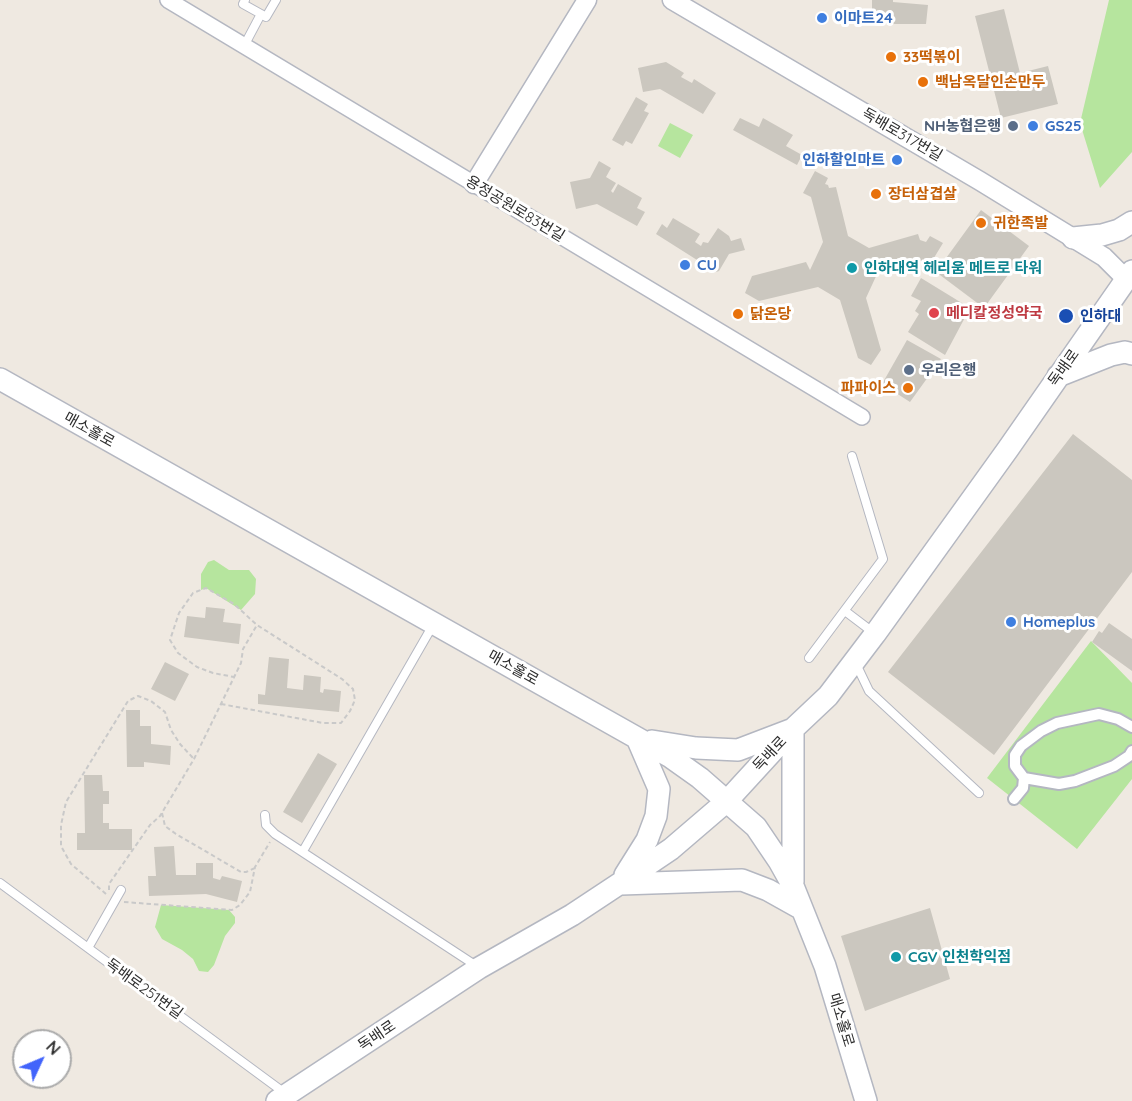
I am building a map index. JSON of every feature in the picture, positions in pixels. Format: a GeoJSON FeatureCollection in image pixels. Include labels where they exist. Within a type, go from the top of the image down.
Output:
{"type":"FeatureCollection","features":[{"type":"Feature","properties":{"kind":"main road"},"geometry":{"type":"LineString","coordinates":[[1073,238],[1102,235],[1119,230],[1132,222]]}},
{"type":"Feature","properties":{"kind":"main road","name":"독배로"},"geometry":{"type":"LineString","coordinates":[[287,1099],[479,968],[572,915],[620,884],[671,849],[727,801],[828,696],[1130,279]]}},
{"type":"Feature","properties":{"kind":"main road"},"geometry":{"type":"LineString","coordinates":[[1058,376],[1111,355],[1125,352],[1132,354]]}},
{"type":"Feature","properties":{"kind":"main road","name":"매소홀로"},"geometry":{"type":"LineString","coordinates":[[0,379],[693,772],[756,827],[793,886],[825,966],[866,1101]]}},
{"type":"Feature","properties":{"kind":"main road"},"geometry":{"type":"LineString","coordinates":[[636,738],[696,748],[738,750],[794,729],[793,886]]}},
{"type":"Feature","properties":{"kind":"main road"},"geometry":{"type":"LineString","coordinates":[[620,884],[647,840],[656,816],[659,789],[636,738]]}},
{"type":"Feature","properties":{"kind":"main road"},"geometry":{"type":"LineString","coordinates":[[620,884],[742,880],[768,890],[802,909]]}},
{"type":"Feature","properties":{"kind":"street","name":"용정공원로83번길"},"geometry":{"type":"LineString","coordinates":[[168,0],[862,417]]}},
{"type":"Feature","properties":{"kind":"street"},"geometry":{"type":"LineString","coordinates":[[474,184],[587,0]]}},
{"type":"Feature","properties":{"kind":"street","name":"독배로317번길"},"geometry":{"type":"LineString","coordinates":[[672,0],[1073,238],[1104,257],[1130,279]]}},
{"type":"Feature","properties":{"kind":"street"},"geometry":{"type":"LineString","coordinates":[[1014,799],[1023,788],[1024,778],[1015,766],[1015,755],[1021,746],[1041,730],[1057,723],[1098,714],[1118,719],[1132,727]]}},
{"type":"Feature","properties":{"kind":"street"},"geometry":{"type":"LineString","coordinates":[[1024,778],[1059,784],[1076,781],[1114,766],[1131,755]]}},
{"type":"Feature","properties":{"kind":"lane"},"geometry":{"type":"LineString","coordinates":[[246,0],[243,4],[266,17],[276,0]]}},
{"type":"Feature","properties":{"kind":"lane"},"geometry":{"type":"LineString","coordinates":[[244,46],[261,14]]}},
{"type":"Feature","properties":{"kind":"lane"},"geometry":{"type":"LineString","coordinates":[[809,658],[883,559],[852,456]]}},
{"type":"Feature","properties":{"kind":"lane"},"geometry":{"type":"LineString","coordinates":[[845,611],[875,634]]}},
{"type":"Feature","properties":{"kind":"lane"},"geometry":{"type":"LineString","coordinates":[[303,851],[434,624]]}},
{"type":"Feature","properties":{"kind":"lane"},"geometry":{"type":"LineString","coordinates":[[860,654],[858,668],[869,692],[979,793]]}},
{"type":"Feature","properties":{"kind":"lane"},"geometry":{"type":"LineString","coordinates":[[265,815],[266,825],[275,834],[479,968]]}},
{"type":"Feature","properties":{"kind":"lane","name":"독배로251번길"},"geometry":{"type":"LineString","coordinates":[[0,883],[287,1099]]}},
{"type":"Feature","properties":{"kind":"lane"},"geometry":{"type":"LineString","coordinates":[[88,948],[121,890]]}},
{"type":"Feature","properties":{"kind":"path"},"geometry":{"type":"LineString","coordinates":[[221,704],[323,723],[341,723],[355,700],[353,689],[342,679],[257,625],[235,604],[206,588],[193,593],[179,613],[170,640],[178,653],[197,667],[234,677]]}},
{"type":"Feature","properties":{"kind":"path"},"geometry":{"type":"LineString","coordinates":[[194,759],[171,730],[165,712],[151,701],[138,696],[128,701],[66,802],[61,825],[61,846],[71,864],[108,896],[110,884],[150,825],[162,813],[194,759],[241,663],[243,649],[257,625]]}},
{"type":"Feature","properties":{"kind":"path"},"geometry":{"type":"LineString","coordinates":[[162,813],[165,825],[213,856],[241,872],[255,867]]}},
{"type":"Feature","properties":{"kind":"path"},"geometry":{"type":"LineString","coordinates":[[115,901],[232,910],[240,905],[250,892],[255,867],[275,834]]}},
{"type":"Feature","properties":{"kind":"green space"},"geometry":{"type":"Polygon","coordinates":[[[1109,0],[1132,0],[1132,152],[1100,188],[1080,123],[1109,0]]]}},
{"type":"Feature","properties":{"kind":"green space"},"geometry":{"type":"Polygon","coordinates":[[[670,123],[693,135],[680,158],[658,146],[670,123]]]}},
{"type":"Feature","properties":{"kind":"green space"},"geometry":{"type":"Polygon","coordinates":[[[214,560],[229,570],[249,570],[256,579],[255,594],[241,610],[206,588],[201,590],[201,574],[208,562],[214,560]]]}},
{"type":"Feature","properties":{"kind":"green space"},"geometry":{"type":"Polygon","coordinates":[[[1091,641],[1132,683],[1132,779],[1077,849],[987,778],[1091,641]]]}},
{"type":"Feature","properties":{"kind":"green space"},"geometry":{"type":"Polygon","coordinates":[[[161,905],[229,910],[235,917],[235,923],[225,936],[214,965],[208,972],[199,971],[193,959],[162,939],[155,927],[161,905]]]}},
{"type":"Feature","properties":{"kind":"building"},"geometry":{"type":"Polygon","coordinates":[[[872,0],[893,0],[893,2],[928,5],[926,24],[872,24],[872,0]]]}},
{"type":"Feature","properties":{"kind":"building"},"geometry":{"type":"Polygon","coordinates":[[[1004,9],[1020,73],[1048,66],[1058,104],[1001,118],[975,16],[1004,9]]]}},
{"type":"Feature","properties":{"kind":"building"},"geometry":{"type":"Polygon","coordinates":[[[666,62],[684,73],[681,77],[692,83],[694,79],[716,93],[703,114],[660,89],[643,92],[638,68],[666,62]]]}},
{"type":"Feature","properties":{"kind":"building"},"geometry":{"type":"Polygon","coordinates":[[[636,97],[648,104],[644,111],[649,113],[632,144],[626,141],[623,146],[612,140],[636,97]]]}},
{"type":"Feature","properties":{"kind":"building"},"geometry":{"type":"Polygon","coordinates":[[[740,118],[759,127],[763,118],[793,135],[786,146],[802,155],[797,165],[733,130],[740,118]]]}},
{"type":"Feature","properties":{"kind":"building"},"geometry":{"type":"Polygon","coordinates":[[[599,161],[611,168],[606,177],[616,183],[611,191],[613,193],[618,184],[642,198],[637,208],[645,212],[637,226],[597,204],[576,209],[570,182],[590,178],[599,161]]]}},
{"type":"Feature","properties":{"kind":"building","name":"인하대역 헤리움 메트로 타워"},"geometry":{"type":"Polygon","coordinates":[[[815,171],[828,178],[825,184],[829,188],[836,187],[848,236],[869,248],[918,234],[920,240],[926,242],[930,236],[943,243],[929,266],[921,261],[878,272],[866,298],[881,350],[871,365],[858,358],[840,300],[818,287],[759,301],[745,293],[752,276],[806,262],[810,270],[823,242],[811,197],[803,193],[815,171]]]}},
{"type":"Feature","properties":{"kind":"building"},"geometry":{"type":"Polygon","coordinates":[[[981,210],[1029,246],[984,308],[936,272],[981,210]]]}},
{"type":"Feature","properties":{"kind":"building"},"geometry":{"type":"Polygon","coordinates":[[[673,218],[700,234],[695,242],[701,246],[703,242],[708,243],[718,228],[729,236],[731,241],[741,238],[745,250],[729,254],[719,271],[716,272],[656,234],[662,224],[667,228],[673,218]]]}},
{"type":"Feature","properties":{"kind":"building"},"geometry":{"type":"Polygon","coordinates":[[[921,278],[970,308],[945,355],[908,332],[919,314],[915,311],[921,301],[911,296],[921,278]]]}},
{"type":"Feature","properties":{"kind":"building"},"geometry":{"type":"Polygon","coordinates":[[[907,340],[941,359],[910,402],[882,384],[907,340]]]}},
{"type":"Feature","properties":{"kind":"building","name":"Homeplus"},"geometry":{"type":"Polygon","coordinates":[[[1073,434],[1132,480],[1132,572],[994,755],[888,672],[1073,434]]]}},
{"type":"Feature","properties":{"kind":"building"},"geometry":{"type":"Polygon","coordinates":[[[206,607],[225,609],[223,622],[241,624],[239,644],[184,637],[187,616],[205,618],[206,607]]]}},
{"type":"Feature","properties":{"kind":"building"},"geometry":{"type":"Polygon","coordinates":[[[1109,623],[1132,639],[1132,671],[1092,642],[1099,631],[1102,633],[1109,623]]]}},
{"type":"Feature","properties":{"kind":"building"},"geometry":{"type":"Polygon","coordinates":[[[269,657],[289,659],[287,688],[303,690],[304,675],[321,677],[320,692],[323,693],[324,689],[341,691],[339,712],[258,704],[258,694],[265,695],[269,657]]]}},
{"type":"Feature","properties":{"kind":"building"},"geometry":{"type":"Polygon","coordinates":[[[165,662],[189,674],[175,701],[151,689],[165,662]]]}},
{"type":"Feature","properties":{"kind":"building"},"geometry":{"type":"Polygon","coordinates":[[[126,710],[140,710],[140,726],[151,726],[151,744],[171,746],[170,765],[144,762],[144,767],[127,767],[126,710]]]}},
{"type":"Feature","properties":{"kind":"building"},"geometry":{"type":"Polygon","coordinates":[[[318,753],[337,764],[302,823],[283,812],[318,753]]]}},
{"type":"Feature","properties":{"kind":"building"},"geometry":{"type":"Polygon","coordinates":[[[84,775],[102,775],[103,791],[109,791],[109,804],[103,804],[103,823],[109,823],[109,829],[132,829],[132,850],[77,850],[77,833],[85,833],[84,775]]]}},
{"type":"Feature","properties":{"kind":"building"},"geometry":{"type":"Polygon","coordinates":[[[174,846],[176,875],[196,875],[196,863],[213,863],[213,878],[220,880],[222,876],[242,881],[237,902],[206,894],[149,896],[148,876],[156,876],[154,847],[174,846]]]}},
{"type":"Feature","properties":{"kind":"building","name":"CGV 인천학익점"},"geometry":{"type":"Polygon","coordinates":[[[930,908],[950,979],[865,1011],[841,936],[930,908]]]}},
{"type":"Feature","properties":{"kind":"place","name":"이마트24"},"geometry":{"type":"Point","coordinates":[822,18]}},
{"type":"Feature","properties":{"kind":"place","name":"33떡볶이"},"geometry":{"type":"Point","coordinates":[891,57]}},
{"type":"Feature","properties":{"kind":"place","name":"백남옥달인손만두"},"geometry":{"type":"Point","coordinates":[923,82]}},
{"type":"Feature","properties":{"kind":"place","name":"NH농협은행"},"geometry":{"type":"Point","coordinates":[1013,126]}},
{"type":"Feature","properties":{"kind":"place","name":"GS25"},"geometry":{"type":"Point","coordinates":[1033,126]}},
{"type":"Feature","properties":{"kind":"place","name":"인하할인마트"},"geometry":{"type":"Point","coordinates":[897,160]}},
{"type":"Feature","properties":{"kind":"place","name":"장터삼겹살"},"geometry":{"type":"Point","coordinates":[876,194]}},
{"type":"Feature","properties":{"kind":"place","name":"귀한족발"},"geometry":{"type":"Point","coordinates":[981,223]}},
{"type":"Feature","properties":{"kind":"place","name":"CU"},"geometry":{"type":"Point","coordinates":[685,265]}},
{"type":"Feature","properties":{"kind":"place","name":"인하대역 헤리움 메트로 타워"},"geometry":{"type":"Point","coordinates":[852,268]}},
{"type":"Feature","properties":{"kind":"place","name":"메디칼정성약국"},"geometry":{"type":"Point","coordinates":[934,313]}},
{"type":"Feature","properties":{"kind":"place","name":"닭온당"},"geometry":{"type":"Point","coordinates":[738,314]}},
{"type":"Feature","properties":{"kind":"place","name":"인하대"},"geometry":{"type":"Point","coordinates":[1066,316]}},
{"type":"Feature","properties":{"kind":"place","name":"우리은행"},"geometry":{"type":"Point","coordinates":[909,370]}},
{"type":"Feature","properties":{"kind":"place","name":"파파이스"},"geometry":{"type":"Point","coordinates":[908,388]}},
{"type":"Feature","properties":{"kind":"place","name":"Homeplus"},"geometry":{"type":"Point","coordinates":[1011,622]}},
{"type":"Feature","properties":{"kind":"place","name":"CGV 인천학익점"},"geometry":{"type":"Point","coordinates":[896,957]}}]}
